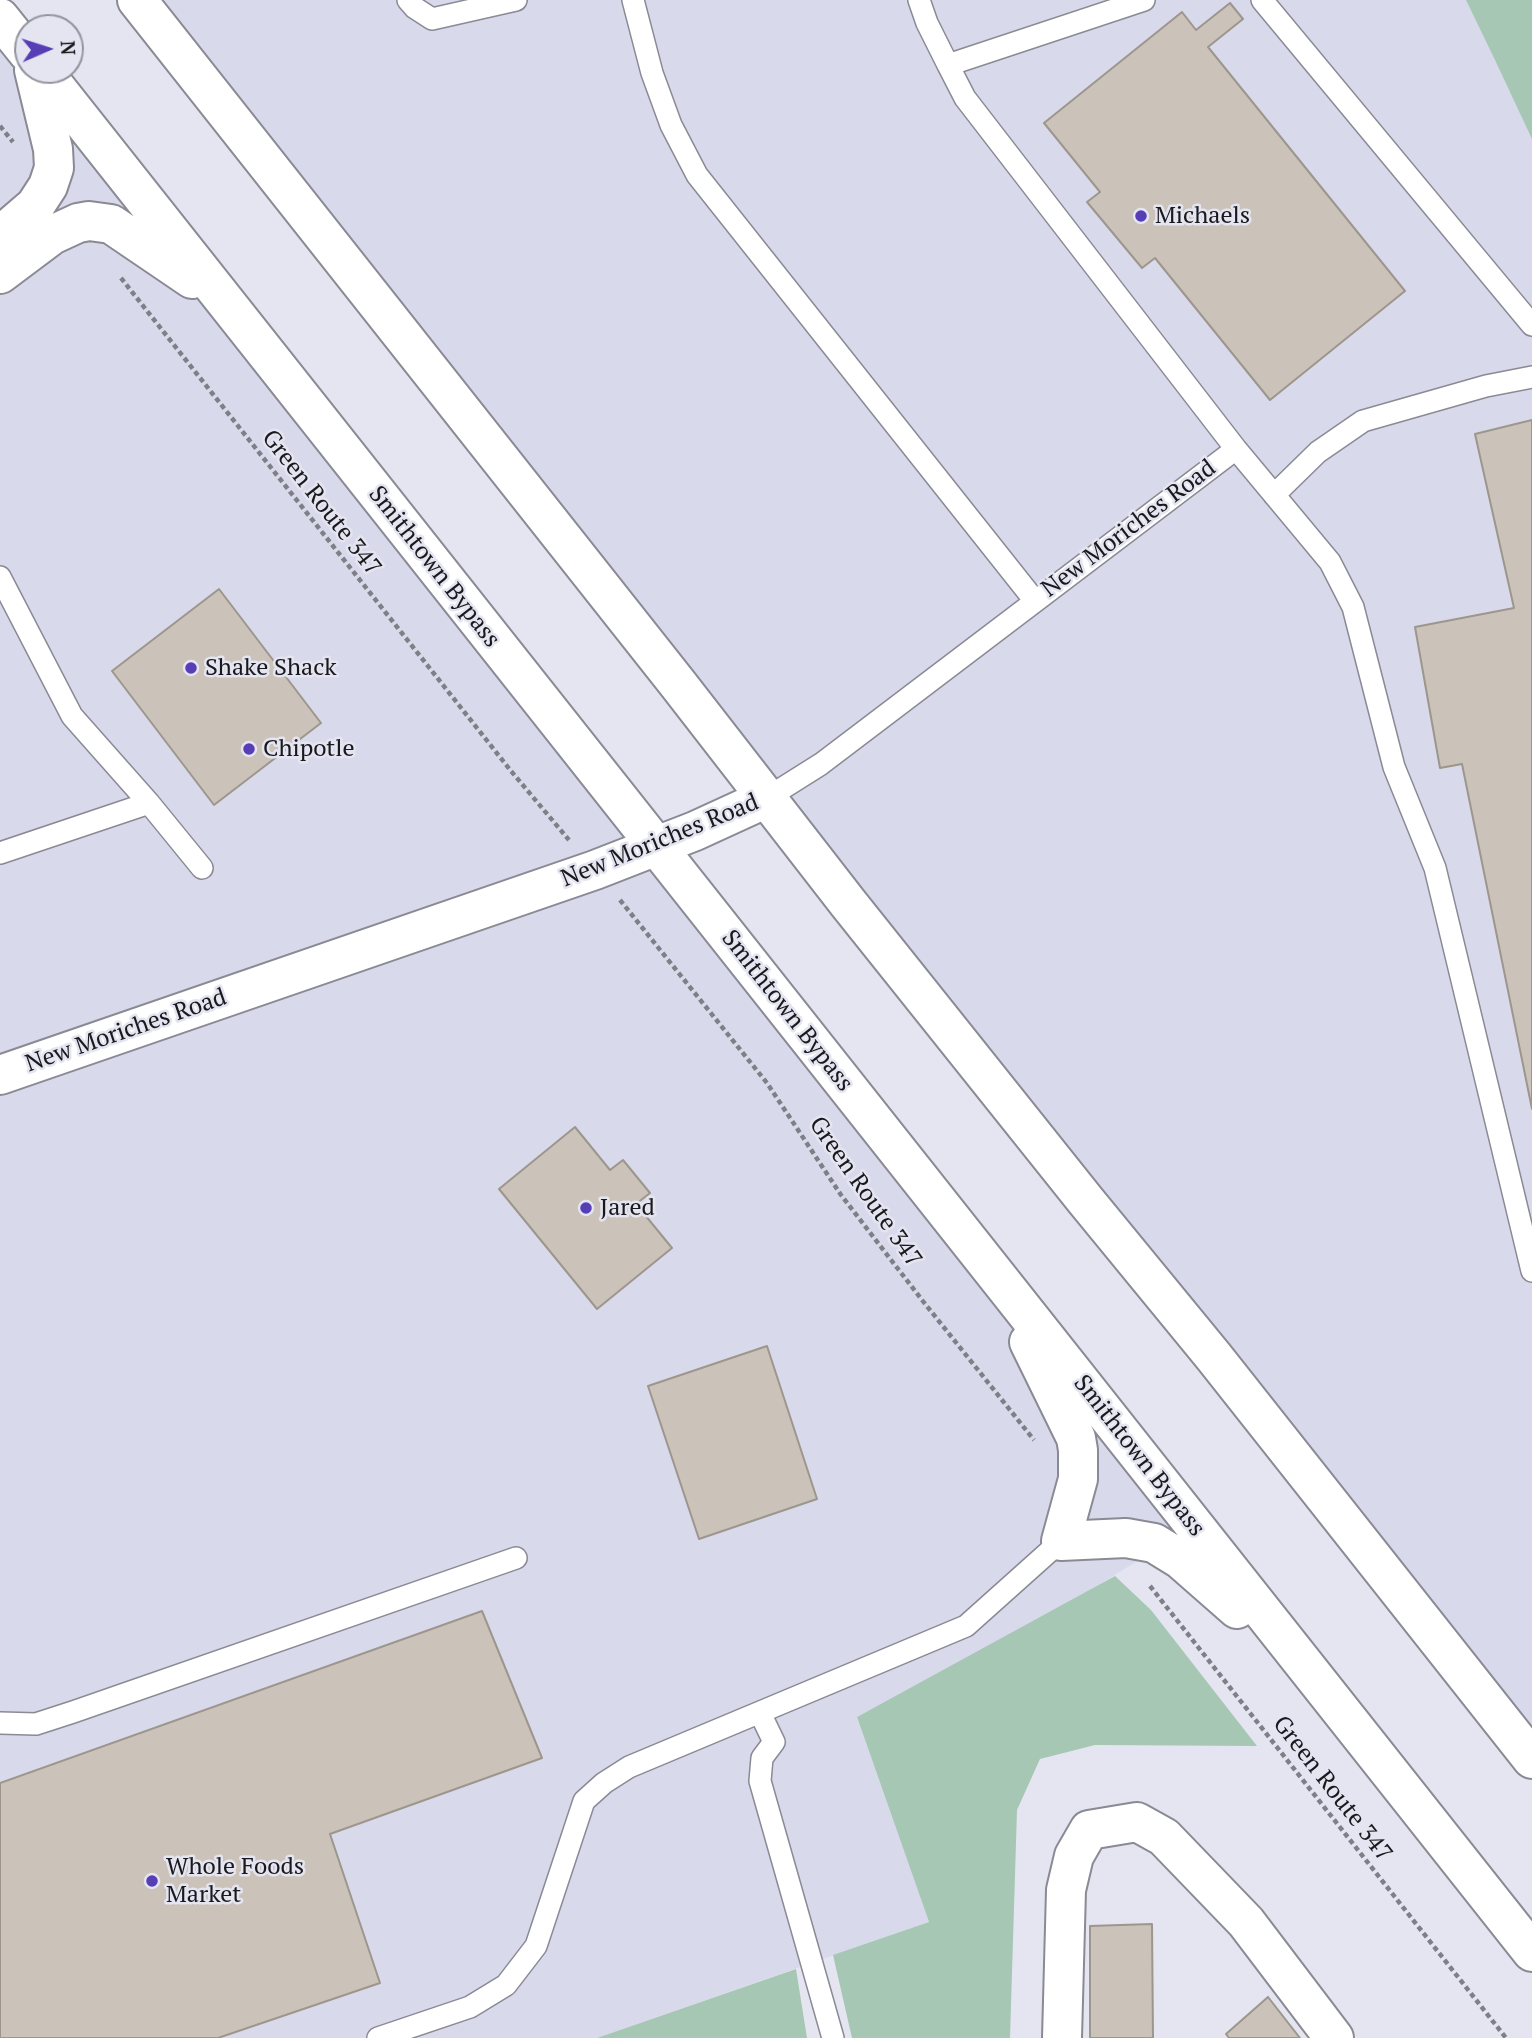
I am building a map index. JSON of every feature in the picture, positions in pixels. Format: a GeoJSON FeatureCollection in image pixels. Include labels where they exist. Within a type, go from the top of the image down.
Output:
{"type":"FeatureCollection","features":[{"type":"Feature","properties":{"kind":"main road"},"geometry":{"type":"LineString","coordinates":[[137,0],[848,903],[1214,1357],[1532,1759]]}},
{"type":"Feature","properties":{"kind":"main road"},"geometry":{"type":"LineString","coordinates":[[0,18],[14,36]]}},
{"type":"Feature","properties":{"kind":"main road"},"geometry":{"type":"LineString","coordinates":[[0,236],[35,206],[48,186],[54,168],[53,149],[37,84]]}},
{"type":"Feature","properties":{"kind":"main road","name":"Smithtown Bypass"},"geometry":{"type":"LineString","coordinates":[[53,84],[1532,1952]]}},
{"type":"Feature","properties":{"kind":"main road"},"geometry":{"type":"LineString","coordinates":[[0,274],[38,244],[65,228],[78,223],[101,222],[122,231],[223,301]]}},
{"type":"Feature","properties":{"kind":"main road","name":"New Moriches Road"},"geometry":{"type":"LineString","coordinates":[[0,1075],[656,847],[767,797]]}},
{"type":"Feature","properties":{"kind":"main road"},"geometry":{"type":"LineString","coordinates":[[994,1271],[1076,1438],[1078,1479],[1061,1541],[1126,1538],[1141,1539],[1161,1547],[1180,1559],[1312,1674]]}},
{"type":"Feature","properties":{"kind":"main road"},"geometry":{"type":"LineString","coordinates":[[1062,2038],[1066,1890],[1074,1856],[1089,1830],[1137,1822],[1164,1837],[1246,1922],[1334,2038]]}},
{"type":"Feature","properties":{"kind":"lane"},"geometry":{"type":"LineString","coordinates":[[408,0],[432,19],[516,0]]}},
{"type":"Feature","properties":{"kind":"lane"},"geometry":{"type":"LineString","coordinates":[[633,0],[652,73],[671,125],[697,175],[1035,601]]}},
{"type":"Feature","properties":{"kind":"lane"},"geometry":{"type":"LineString","coordinates":[[919,0],[927,23],[965,98],[1236,449],[1329,562],[1353,607],[1394,767],[1435,868],[1532,1271]]}},
{"type":"Feature","properties":{"kind":"lane"},"geometry":{"type":"LineString","coordinates":[[948,65],[1144,0]]}},
{"type":"Feature","properties":{"kind":"lane"},"geometry":{"type":"LineString","coordinates":[[1262,0],[1532,325]]}},
{"type":"Feature","properties":{"kind":"lane"},"geometry":{"type":"LineString","coordinates":[[1274,495],[1318,452],[1363,421],[1486,386],[1532,377]]}},
{"type":"Feature","properties":{"kind":"lane","name":"New Moriches Road"},"geometry":{"type":"LineString","coordinates":[[767,797],[821,764],[1236,449]]}},
{"type":"Feature","properties":{"kind":"lane"},"geometry":{"type":"LineString","coordinates":[[0,577],[72,716],[202,868]]}},
{"type":"Feature","properties":{"kind":"lane"},"geometry":{"type":"LineString","coordinates":[[0,853],[149,803]]}},
{"type":"Feature","properties":{"kind":"lane"},"geometry":{"type":"LineString","coordinates":[[377,2038],[470,2007],[506,1985],[536,1946],[584,1801],[604,1783],[629,1767],[966,1626],[1061,1541]]}},
{"type":"Feature","properties":{"kind":"lane"},"geometry":{"type":"LineString","coordinates":[[0,1723],[36,1724],[49,1720],[516,1558]]}},
{"type":"Feature","properties":{"kind":"lane"},"geometry":{"type":"LineString","coordinates":[[760,1713],[774,1742],[762,1758],[760,1781],[832,2038]]}},
{"type":"Feature","properties":{"kind":"path","name":"Green Route 347"},"geometry":{"type":"LineString","coordinates":[[120,277],[521,783]]}},
{"type":"Feature","properties":{"kind":"path","name":"Green Route 347"},"geometry":{"type":"LineString","coordinates":[[648,933],[767,1083],[841,1195],[881,1248],[1040,1448]]}},
{"type":"Feature","properties":{"kind":"path","name":"Green Route 347"},"geometry":{"type":"LineString","coordinates":[[1148,1583],[1506,2038]]}},
{"type":"Feature","properties":{"kind":"shaded area"},"geometry":{"type":"Polygon","coordinates":[[[136,0],[1524,0],[1532,26],[1532,1759],[136,0]]]}},
{"type":"Feature","properties":{"kind":"shaded area"},"geometry":{"type":"Polygon","coordinates":[[[0,18],[14,36],[14,84],[52,84],[1194,1526],[1071,1602],[857,1717],[929,1922],[597,2038],[0,2038],[0,18]]]}},
{"type":"Feature","properties":{"kind":"green space"},"geometry":{"type":"Polygon","coordinates":[[[1466,0],[1532,0],[1532,139],[1495,60],[1466,0]]]}},
{"type":"Feature","properties":{"kind":"green space"},"geometry":{"type":"Polygon","coordinates":[[[1115,1576],[1151,1610],[1257,1746],[1095,1745],[1040,1759],[1017,1810],[1010,2038],[852,2038],[833,1955],[929,1922],[857,1717],[1115,1576]]]}},
{"type":"Feature","properties":{"kind":"green space"},"geometry":{"type":"Polygon","coordinates":[[[796,1969],[807,2038],[597,2038],[796,1969]]]}},
{"type":"Feature","properties":{"kind":"building"},"geometry":{"type":"Polygon","coordinates":[[[1230,3],[1243,19],[1208,47],[1405,291],[1270,400],[1155,258],[1142,268],[1087,202],[1100,192],[1044,123],[1182,12],[1196,30],[1230,3]]]}},
{"type":"Feature","properties":{"kind":"building"},"geometry":{"type":"Polygon","coordinates":[[[1532,420],[1532,1109],[1462,764],[1440,768],[1415,627],[1514,608],[1475,434],[1532,420]]]}},
{"type":"Feature","properties":{"kind":"building"},"geometry":{"type":"Polygon","coordinates":[[[219,589],[321,723],[214,805],[112,671],[219,589]]]}},
{"type":"Feature","properties":{"kind":"building"},"geometry":{"type":"Polygon","coordinates":[[[575,1127],[610,1170],[623,1160],[650,1193],[636,1204],[672,1248],[597,1309],[499,1189],[575,1127]]]}},
{"type":"Feature","properties":{"kind":"building"},"geometry":{"type":"Polygon","coordinates":[[[767,1346],[817,1499],[699,1539],[648,1386],[767,1346]]]}},
{"type":"Feature","properties":{"kind":"building"},"geometry":{"type":"Polygon","coordinates":[[[482,1611],[542,1758],[330,1834],[380,1983],[218,2038],[0,2038],[0,1783],[482,1611]]]}},
{"type":"Feature","properties":{"kind":"building"},"geometry":{"type":"Polygon","coordinates":[[[1152,1924],[1153,2038],[1090,2038],[1090,1926],[1152,1924]]]}},
{"type":"Feature","properties":{"kind":"building"},"geometry":{"type":"Polygon","coordinates":[[[1268,1997],[1300,2038],[1229,2038],[1226,2034],[1268,1997]]]}},
{"type":"Feature","properties":{"kind":"place","name":"Michaels"},"geometry":{"type":"Point","coordinates":[1141,216]}},
{"type":"Feature","properties":{"kind":"place","name":"Shake Shack"},"geometry":{"type":"Point","coordinates":[191,668]}},
{"type":"Feature","properties":{"kind":"place","name":"Chipotle"},"geometry":{"type":"Point","coordinates":[249,749]}},
{"type":"Feature","properties":{"kind":"place","name":"Jared"},"geometry":{"type":"Point","coordinates":[586,1208]}},
{"type":"Feature","properties":{"kind":"place","name":"Whole Foods Market"},"geometry":{"type":"Point","coordinates":[152,1881]}}]}
